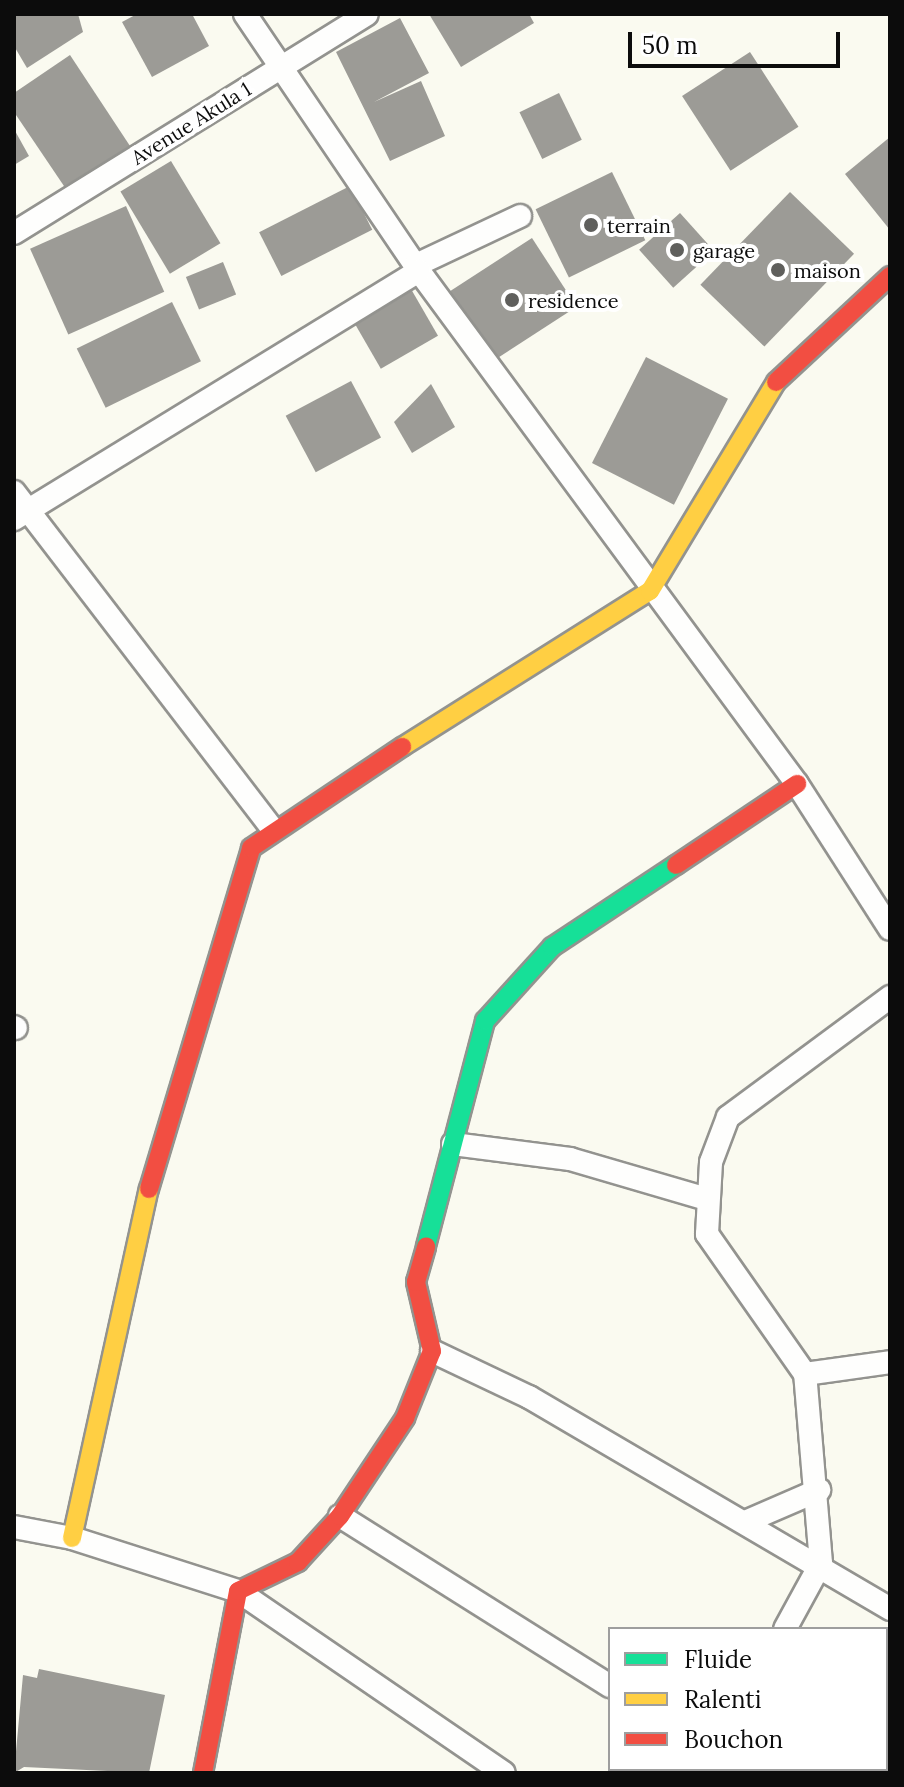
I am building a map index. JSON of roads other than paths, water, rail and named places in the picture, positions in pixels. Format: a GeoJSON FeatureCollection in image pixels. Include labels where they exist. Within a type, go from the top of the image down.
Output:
{"type":"FeatureCollection","features":[{"type":"Feature","properties":{"kind":"street"},"geometry":{"type":"LineString","coordinates":[[245,14],[284,65],[418,268],[650,591],[797,784],[890,929]]}},
{"type":"Feature","properties":{"kind":"street","name":"Avenue Akula 1"},"geometry":{"type":"LineString","coordinates":[[14,233],[367,14]]}},
{"type":"Feature","properties":{"kind":"street"},"geometry":{"type":"LineString","coordinates":[[272,828],[18,507],[418,268],[520,216]]}},
{"type":"Feature","properties":{"kind":"street"},"geometry":{"type":"LineString","coordinates":[[72,1538],[142,1211],[202,992],[242,865],[272,828],[650,591],[777,381],[890,276]]}},
{"type":"Feature","properties":{"kind":"street"},"geometry":{"type":"LineString","coordinates":[[238,1591],[298,1562],[340,1516],[405,1418],[432,1351],[416,1282],[476,1044],[504,992],[552,947],[797,784]]}},
{"type":"Feature","properties":{"kind":"street"},"geometry":{"type":"LineString","coordinates":[[786,1627],[821,1563],[819,1490],[805,1374],[707,1234],[707,1199],[715,1138],[728,1117],[890,997]]}},
{"type":"Feature","properties":{"kind":"street"},"geometry":{"type":"LineString","coordinates":[[453,1144],[570,1159],[707,1199]]}},
{"type":"Feature","properties":{"kind":"street"},"geometry":{"type":"LineString","coordinates":[[432,1351],[529,1397],[821,1563],[890,1609]]}},
{"type":"Feature","properties":{"kind":"street"},"geometry":{"type":"LineString","coordinates":[[805,1374],[890,1362]]}},
{"type":"Feature","properties":{"kind":"street"},"geometry":{"type":"LineString","coordinates":[[745,1522],[819,1490]]}},
{"type":"Feature","properties":{"kind":"street"},"geometry":{"type":"LineString","coordinates":[[340,1516],[608,1685]]}},
{"type":"Feature","properties":{"kind":"street"},"geometry":{"type":"LineString","coordinates":[[14,1527],[72,1538],[238,1591],[504,1773]]}},
{"type":"Feature","properties":{"kind":"street"},"geometry":{"type":"LineString","coordinates":[[203,1773],[238,1591]]}},
{"type":"Feature","properties":{"kind":"place","name":"terrain"},"geometry":{"type":"Point","coordinates":[591,225]}},
{"type":"Feature","properties":{"kind":"place","name":"garage"},"geometry":{"type":"Point","coordinates":[677,250]}},
{"type":"Feature","properties":{"kind":"place","name":"maison"},"geometry":{"type":"Point","coordinates":[778,270]}},
{"type":"Feature","properties":{"kind":"place","name":"residence"},"geometry":{"type":"Point","coordinates":[512,300]}}]}
